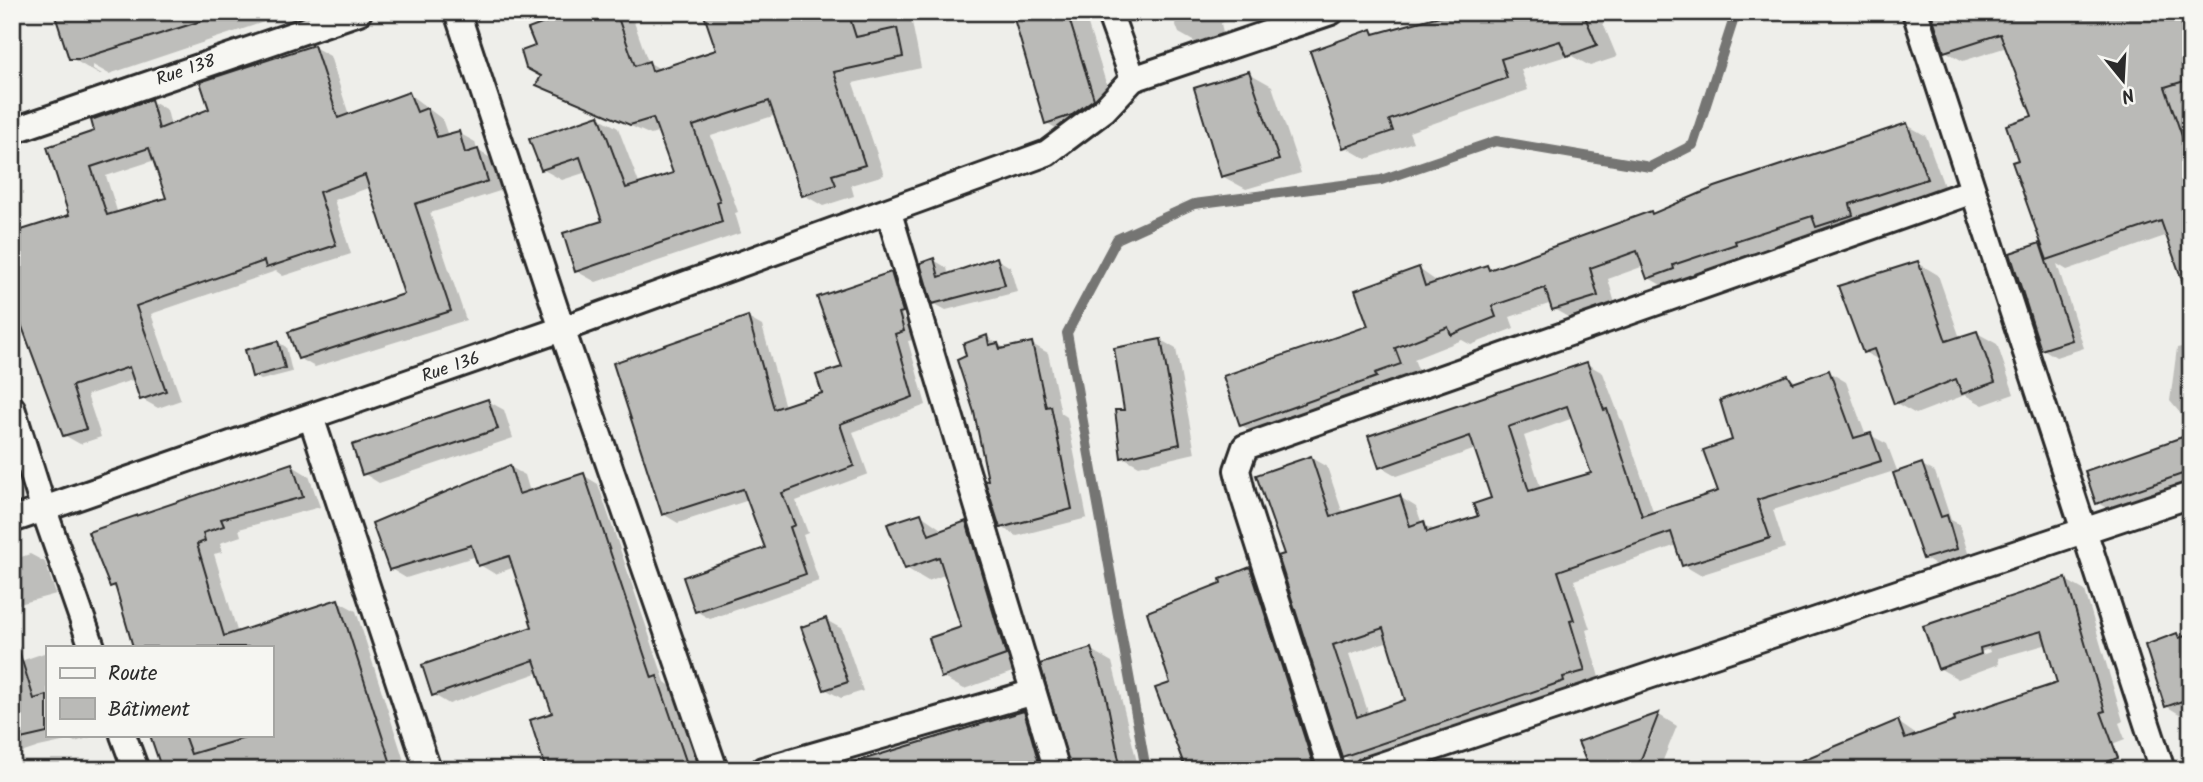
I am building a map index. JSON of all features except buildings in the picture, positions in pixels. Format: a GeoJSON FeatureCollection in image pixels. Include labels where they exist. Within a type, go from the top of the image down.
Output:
{"type":"FeatureCollection","features":[{"type":"Feature","properties":{"kind":"street","name":"Rue 138"},"geometry":{"type":"LineString","coordinates":[[12,131],[359,12]]}},
{"type":"Feature","properties":{"kind":"street"},"geometry":{"type":"LineString","coordinates":[[457,12],[562,329],[715,770]]}},
{"type":"Feature","properties":{"kind":"street"},"geometry":{"type":"LineString","coordinates":[[1109,12],[1133,79],[1331,12]]}},
{"type":"Feature","properties":{"kind":"street"},"geometry":{"type":"LineString","coordinates":[[1915,12],[2162,770]]}},
{"type":"Feature","properties":{"kind":"street","name":"Rue 136"},"geometry":{"type":"LineString","coordinates":[[12,520],[562,329],[889,213],[1047,153],[1104,110],[1133,79]]}},
{"type":"Feature","properties":{"kind":"street"},"geometry":{"type":"LineString","coordinates":[[1331,770],[1242,495],[1237,470],[1245,447],[1973,191]]}},
{"type":"Feature","properties":{"kind":"street"},"geometry":{"type":"LineString","coordinates":[[889,213],[1031,693],[1057,770]]}},
{"type":"Feature","properties":{"kind":"street"},"geometry":{"type":"LineString","coordinates":[[12,408],[92,646]]}},
{"type":"Feature","properties":{"kind":"street"},"geometry":{"type":"LineString","coordinates":[[311,417],[428,770]]}},
{"type":"Feature","properties":{"kind":"street"},"geometry":{"type":"LineString","coordinates":[[1367,770],[2191,495]]}},
{"type":"Feature","properties":{"kind":"street"},"geometry":{"type":"LineString","coordinates":[[763,770],[1031,693]]}},
{"type":"Feature","properties":{"kind":"street"},"geometry":{"type":"LineString","coordinates":[[123,736],[136,770]]}},
{"type":"Feature","properties":{"kind":"waterway"},"geometry":{"type":"LineString","coordinates":[[1146,770],[1067,333],[1117,239],[1194,204],[1381,180],[1496,141],[1650,167],[1693,145],[1736,12]]}}]}
